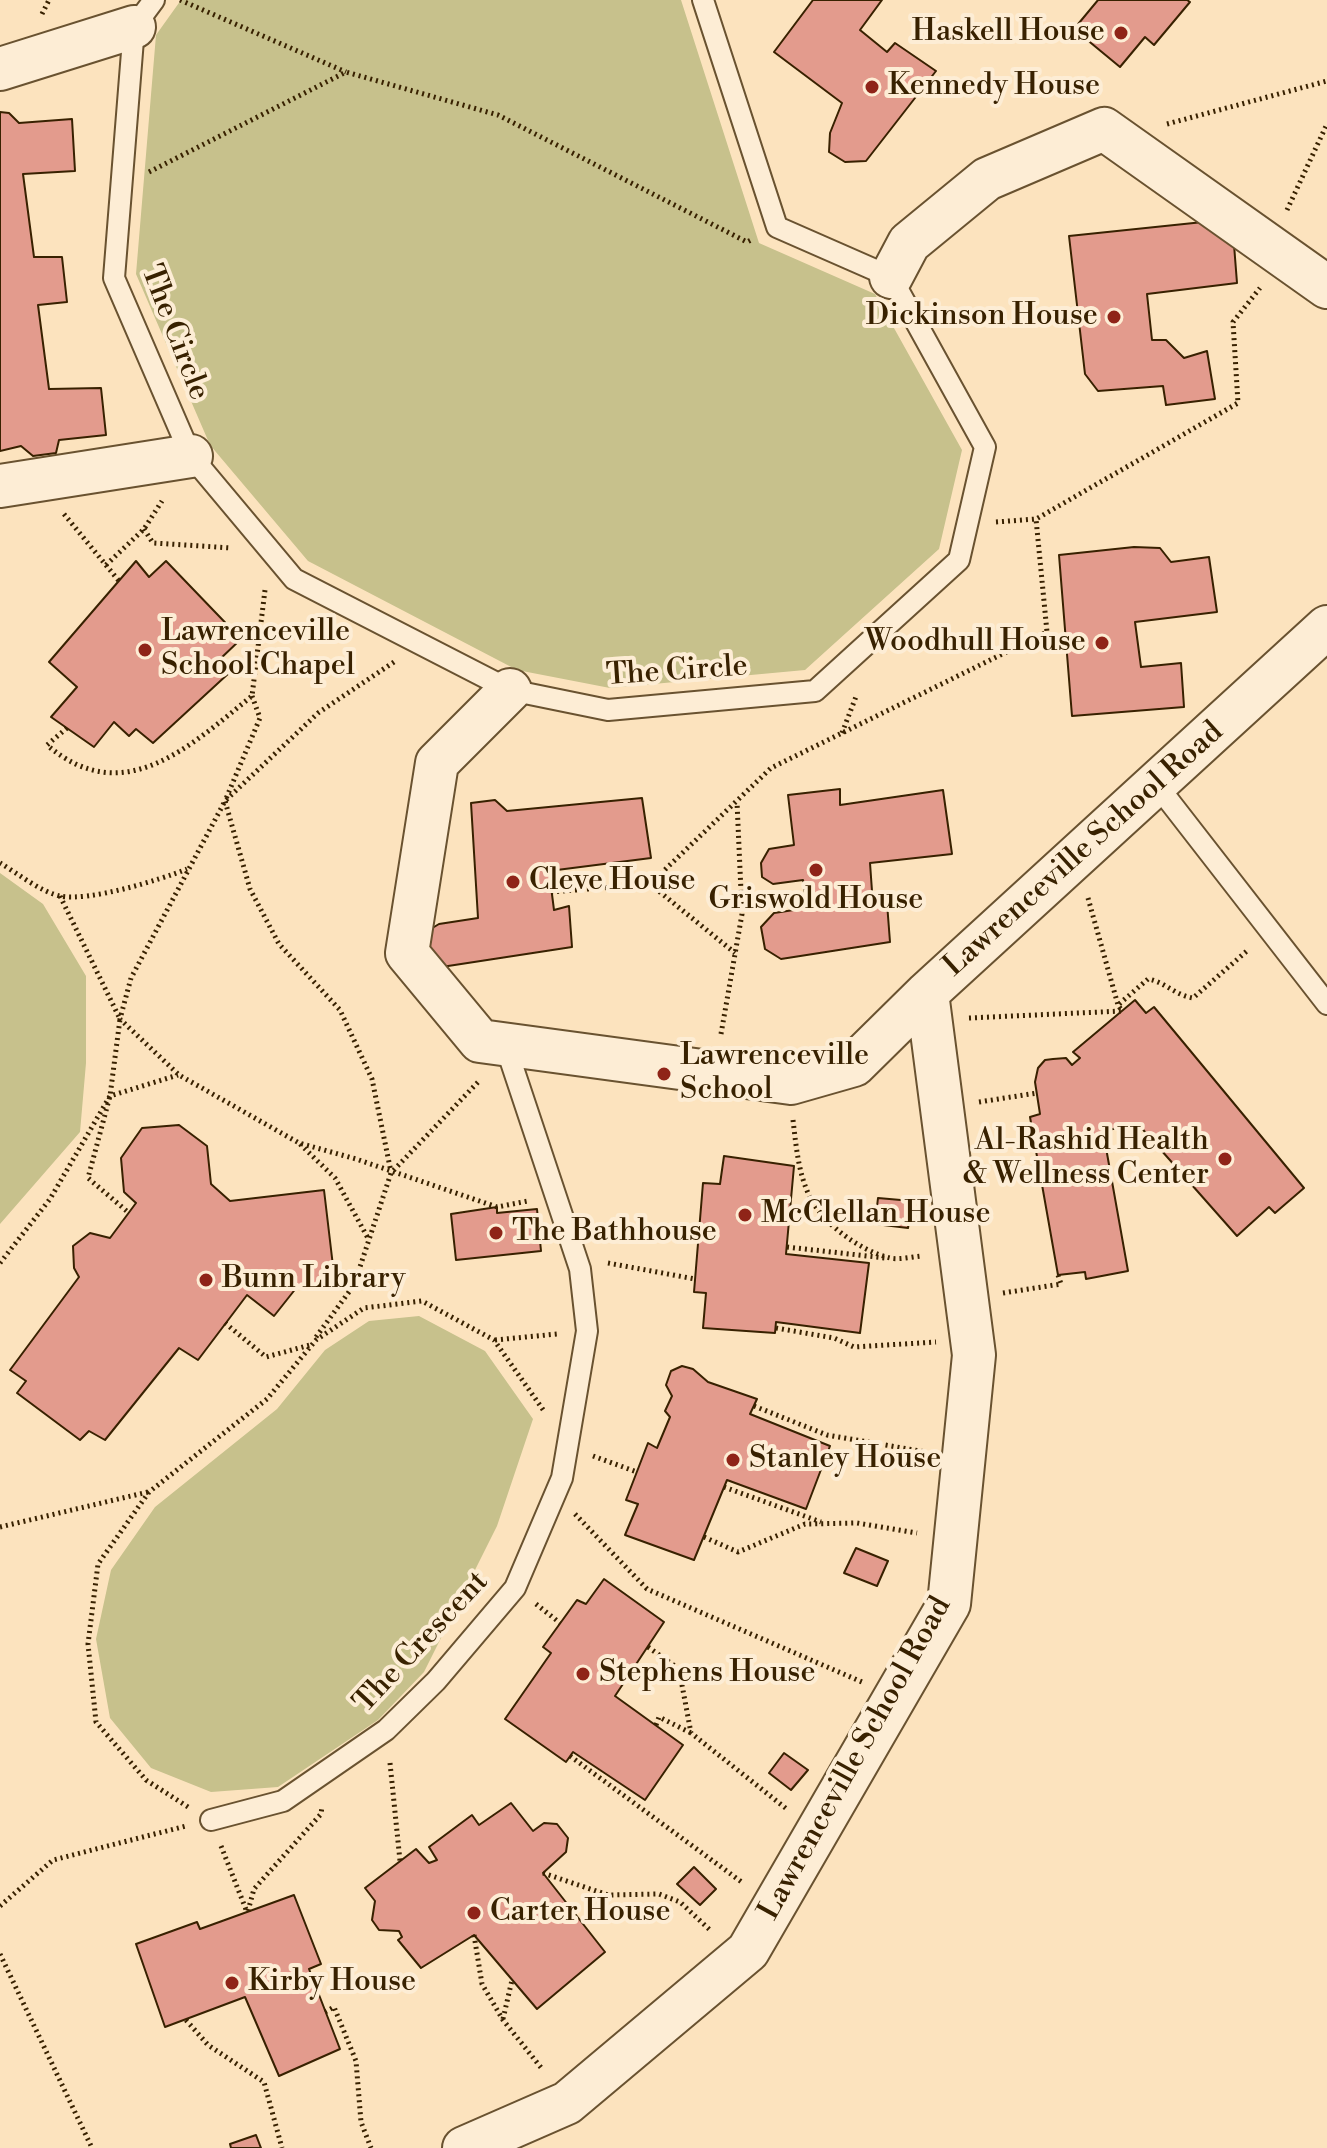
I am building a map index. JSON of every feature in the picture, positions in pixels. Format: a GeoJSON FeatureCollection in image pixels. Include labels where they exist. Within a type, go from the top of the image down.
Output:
{"type":"FeatureCollection","features":[{"type":"Feature","properties":{"kind":"street"},"geometry":{"type":"LineString","coordinates":[[0,69],[144,13]]}},
{"type":"Feature","properties":{"kind":"street"},"geometry":{"type":"LineString","coordinates":[[891,277],[909,243],[987,179],[1104,129],[1327,287]]}},
{"type":"Feature","properties":{"kind":"street"},"geometry":{"type":"LineString","coordinates":[[18,483],[191,456]]}},
{"type":"Feature","properties":{"kind":"street","name":"Lawrenceville School Road"},"geometry":{"type":"LineString","coordinates":[[464,2148],[567,2103],[740,1958],[775,1906],[949,1604],[974,1355],[929,1007],[1076,857],[1327,627]]}},
{"type":"Feature","properties":{"kind":"street"},"geometry":{"type":"LineString","coordinates":[[510,690],[437,763],[407,953],[480,1041],[791,1083],[854,1065],[929,1007]]}},
{"type":"Feature","properties":{"kind":"lane"},"geometry":{"type":"LineString","coordinates":[[703,0],[777,227],[891,277]]}},
{"type":"Feature","properties":{"kind":"lane","name":"The Circle"},"geometry":{"type":"LineString","coordinates":[[144,13],[119,187],[114,278],[191,456],[294,579],[510,690],[608,710],[815,691],[959,560],[985,447],[891,277]]}},
{"type":"Feature","properties":{"kind":"lane"},"geometry":{"type":"LineString","coordinates":[[1156,784],[1327,1004]]}},
{"type":"Feature","properties":{"kind":"lane","name":"The Crescent"},"geometry":{"type":"LineString","coordinates":[[211,1820],[283,1801],[324,1776],[386,1730],[436,1681],[515,1588],[556,1494],[587,1331],[580,1269],[505,1044]]}},
{"type":"Feature","properties":{"kind":"path"},"geometry":{"type":"LineString","coordinates":[[179,0],[346,72],[498,115],[747,242],[777,227]]}},
{"type":"Feature","properties":{"kind":"path"},"geometry":{"type":"LineString","coordinates":[[119,187],[346,72]]}},
{"type":"Feature","properties":{"kind":"path"},"geometry":{"type":"LineString","coordinates":[[1116,138],[1327,81]]}},
{"type":"Feature","properties":{"kind":"path"},"geometry":{"type":"LineString","coordinates":[[967,525],[1036,519],[1238,403],[1233,322],[1278,251],[1327,124]]}},
{"type":"Feature","properties":{"kind":"path"},"geometry":{"type":"LineString","coordinates":[[106,565],[144,529],[191,456]]}},
{"type":"Feature","properties":{"kind":"path"},"geometry":{"type":"LineString","coordinates":[[18,483],[106,565],[119,581]]}},
{"type":"Feature","properties":{"kind":"path"},"geometry":{"type":"LineString","coordinates":[[551,892],[650,884],[771,768],[1047,632],[1036,519]]}},
{"type":"Feature","properties":{"kind":"path"},"geometry":{"type":"LineString","coordinates":[[129,1213],[88,1178],[110,1096],[120,1019],[131,978],[225,801],[260,718],[252,696],[270,551],[153,543],[144,529]]}},
{"type":"Feature","properties":{"kind":"path"},"geometry":{"type":"LineString","coordinates":[[225,801],[318,713],[420,644]]}},
{"type":"Feature","properties":{"kind":"path"},"geometry":{"type":"LineString","coordinates":[[67,728],[47,745],[65,761],[116,774],[160,765],[252,696]]}},
{"type":"Feature","properties":{"kind":"path"},"geometry":{"type":"LineString","coordinates":[[225,801],[250,889],[279,944],[340,1010],[372,1079],[391,1173]]}},
{"type":"Feature","properties":{"kind":"path"},"geometry":{"type":"LineString","coordinates":[[715,1072],[742,914],[737,801]]}},
{"type":"Feature","properties":{"kind":"path"},"geometry":{"type":"LineString","coordinates":[[929,1007],[1122,1011],[1076,857]]}},
{"type":"Feature","properties":{"kind":"path"},"geometry":{"type":"LineString","coordinates":[[0,863],[60,896],[109,892],[157,881],[189,868]]}},
{"type":"Feature","properties":{"kind":"path"},"geometry":{"type":"LineString","coordinates":[[650,884],[735,953]]}},
{"type":"Feature","properties":{"kind":"path"},"geometry":{"type":"LineString","coordinates":[[60,896],[120,1019],[179,1075],[299,1143],[356,1159],[391,1173],[497,1207],[556,1196]]}},
{"type":"Feature","properties":{"kind":"path"},"geometry":{"type":"LineString","coordinates":[[1118,1005],[1148,979],[1162,982],[1180,996],[1193,998],[1270,931]]}},
{"type":"Feature","properties":{"kind":"path"},"geometry":{"type":"LineString","coordinates":[[225,1323],[266,1357],[310,1345],[354,1285],[391,1173],[483,1077],[505,1044]]}},
{"type":"Feature","properties":{"kind":"path"},"geometry":{"type":"LineString","coordinates":[[0,1263],[50,1199],[110,1096],[179,1075]]}},
{"type":"Feature","properties":{"kind":"path"},"geometry":{"type":"LineString","coordinates":[[791,1083],[797,1157],[809,1196],[829,1221],[859,1246],[892,1259]]}},
{"type":"Feature","properties":{"kind":"path"},"geometry":{"type":"LineString","coordinates":[[942,1108],[1037,1093]]}},
{"type":"Feature","properties":{"kind":"path"},"geometry":{"type":"LineString","coordinates":[[299,1143],[335,1178],[369,1240]]}},
{"type":"Feature","properties":{"kind":"path"},"geometry":{"type":"LineString","coordinates":[[787,1247],[892,1259],[961,1253]]}},
{"type":"Feature","properties":{"kind":"path"},"geometry":{"type":"LineString","coordinates":[[580,1269],[603,1262],[695,1279]]}},
{"type":"Feature","properties":{"kind":"path"},"geometry":{"type":"LineString","coordinates":[[967,1300],[1061,1284],[1058,1275]]}},
{"type":"Feature","properties":{"kind":"path"},"geometry":{"type":"LineString","coordinates":[[324,1776],[321,1814],[254,1889],[247,1912],[211,1820],[146,1780],[96,1722],[88,1644],[98,1564],[149,1492],[267,1399],[316,1340],[364,1308],[422,1301],[494,1340],[567,1447],[637,1472]]}},
{"type":"Feature","properties":{"kind":"path"},"geometry":{"type":"LineString","coordinates":[[776,1328],[834,1338],[854,1347],[972,1340]]}},
{"type":"Feature","properties":{"kind":"path"},"geometry":{"type":"LineString","coordinates":[[494,1340],[587,1331]]}},
{"type":"Feature","properties":{"kind":"path"},"geometry":{"type":"LineString","coordinates":[[754,1406],[827,1435],[964,1459]]}},
{"type":"Feature","properties":{"kind":"path"},"geometry":{"type":"LineString","coordinates":[[724,1487],[824,1523]]}},
{"type":"Feature","properties":{"kind":"path"},"geometry":{"type":"LineString","coordinates":[[0,1527],[149,1492]]}},
{"type":"Feature","properties":{"kind":"path"},"geometry":{"type":"LineString","coordinates":[[556,1494],[647,1589],[895,1697]]}},
{"type":"Feature","properties":{"kind":"path"},"geometry":{"type":"LineString","coordinates":[[704,1537],[738,1552],[805,1524],[857,1523],[956,1540]]}},
{"type":"Feature","properties":{"kind":"path"},"geometry":{"type":"LineString","coordinates":[[648,1647],[679,1669],[691,1733]]}},
{"type":"Feature","properties":{"kind":"path"},"geometry":{"type":"LineString","coordinates":[[656,1725],[659,1717],[691,1733],[817,1833]]}},
{"type":"Feature","properties":{"kind":"path"},"geometry":{"type":"LineString","coordinates":[[386,1730],[400,1861]]}},
{"type":"Feature","properties":{"kind":"path"},"geometry":{"type":"LineString","coordinates":[[570,1756],[775,1906]]}},
{"type":"Feature","properties":{"kind":"path"},"geometry":{"type":"LineString","coordinates":[[0,1906],[53,1860],[211,1820]]}},
{"type":"Feature","properties":{"kind":"path"},"geometry":{"type":"LineString","coordinates":[[543,1873],[608,1895],[659,1894],[680,1902],[740,1958]]}},
{"type":"Feature","properties":{"kind":"path"},"geometry":{"type":"LineString","coordinates":[[582,1922],[608,1895]]}},
{"type":"Feature","properties":{"kind":"path"},"geometry":{"type":"LineString","coordinates":[[474,1935],[482,1984],[503,2020],[567,2103]]}},
{"type":"Feature","properties":{"kind":"path"},"geometry":{"type":"LineString","coordinates":[[0,1954],[92,2148]]}},
{"type":"Feature","properties":{"kind":"path"},"geometry":{"type":"LineString","coordinates":[[503,2020],[512,1980]]}},
{"type":"Feature","properties":{"kind":"path"},"geometry":{"type":"LineString","coordinates":[[325,2012],[334,2007],[356,2061],[361,2122],[371,2148]]}},
{"type":"Feature","properties":{"kind":"path"},"geometry":{"type":"LineString","coordinates":[[186,2020],[208,2045],[264,2082],[282,2148]]}},
{"type":"Feature","properties":{"kind":"shaded area"},"geometry":{"type":"Polygon","coordinates":[[[181,0],[681,0],[759,243],[875,294],[962,450],[939,549],[805,670],[610,688],[517,670],[308,561],[210,445],[136,274],[156,35],[181,0]]]}},
{"type":"Feature","properties":{"kind":"shaded area"},"geometry":{"type":"Polygon","coordinates":[[[0,873],[43,904],[86,976],[86,1063],[80,1132],[0,1224],[0,873]]]}},
{"type":"Feature","properties":{"kind":"shaded area"},"geometry":{"type":"Polygon","coordinates":[[[419,1316],[485,1351],[533,1419],[497,1526],[424,1672],[378,1720],[278,1787],[211,1792],[151,1768],[110,1718],[96,1639],[111,1570],[155,1507],[277,1409],[325,1350],[369,1321],[419,1316]]]}},
{"type":"Feature","properties":{"kind":"building","name":"Kennedy House"},"geometry":{"type":"Polygon","coordinates":[[[813,0],[882,0],[860,30],[887,52],[895,43],[936,71],[866,161],[845,162],[829,152],[830,133],[842,103],[774,52],[813,0]]]}},
{"type":"Feature","properties":{"kind":"building","name":"Haskell House"},"geometry":{"type":"Polygon","coordinates":[[[1098,0],[1190,2],[1154,45],[1145,37],[1120,67],[1074,29],[1098,0]]]}},
{"type":"Feature","properties":{"kind":"building"},"geometry":{"type":"Polygon","coordinates":[[[0,112],[9,113],[19,123],[72,119],[75,171],[23,174],[34,257],[62,257],[67,302],[38,305],[49,389],[101,388],[106,435],[59,440],[56,453],[33,456],[21,446],[0,451],[0,112]]]}},
{"type":"Feature","properties":{"kind":"building","name":"Dickinson House"},"geometry":{"type":"Polygon","coordinates":[[[1232,219],[1237,283],[1147,294],[1152,340],[1166,340],[1184,358],[1207,351],[1215,399],[1166,405],[1163,386],[1098,391],[1085,374],[1069,236],[1232,219]]]}},
{"type":"Feature","properties":{"kind":"building","name":"Woodhull House"},"geometry":{"type":"Polygon","coordinates":[[[1134,547],[1160,548],[1171,562],[1209,557],[1217,612],[1135,622],[1141,667],[1181,663],[1184,707],[1072,716],[1059,555],[1134,547]]]}},
{"type":"Feature","properties":{"kind":"building","name":"Lawrenceville School Chapel"},"geometry":{"type":"Polygon","coordinates":[[[136,561],[149,577],[166,561],[241,639],[218,661],[229,673],[153,743],[136,729],[129,736],[114,722],[94,747],[51,717],[77,687],[49,662],[136,561]]]}},
{"type":"Feature","properties":{"kind":"building","name":"Griswold House"},"geometry":{"type":"Polygon","coordinates":[[[840,789],[840,805],[943,790],[952,854],[870,863],[873,905],[887,903],[890,942],[781,959],[765,949],[761,927],[774,913],[807,908],[803,880],[773,884],[762,877],[761,863],[769,849],[794,845],[788,795],[840,789]]]}},
{"type":"Feature","properties":{"kind":"building","name":"Cleve House"},"geometry":{"type":"Polygon","coordinates":[[[642,798],[651,858],[549,871],[554,910],[569,906],[572,947],[435,968],[422,952],[429,930],[439,924],[478,918],[471,803],[495,800],[507,811],[642,798]]]}},
{"type":"Feature","properties":{"kind":"building","name":"Al-Rashid Health & Wellness Center"},"geometry":{"type":"Polygon","coordinates":[[[1135,1000],[1146,1013],[1154,1007],[1304,1188],[1275,1213],[1269,1207],[1237,1236],[1138,1124],[1103,1131],[1128,1271],[1086,1279],[1085,1272],[1058,1275],[1030,1117],[1040,1114],[1035,1082],[1038,1068],[1045,1060],[1053,1059],[1066,1058],[1072,1065],[1080,1058],[1073,1052],[1135,1000]]]}},
{"type":"Feature","properties":{"kind":"building","name":"Bunn Library"},"geometry":{"type":"Polygon","coordinates":[[[179,1125],[207,1146],[211,1184],[230,1201],[324,1190],[335,1283],[297,1287],[274,1316],[247,1295],[198,1360],[179,1348],[105,1440],[89,1431],[80,1440],[17,1393],[26,1381],[10,1370],[79,1277],[74,1268],[73,1246],[90,1233],[110,1238],[136,1203],[124,1192],[121,1158],[142,1128],[179,1125]]]}},
{"type":"Feature","properties":{"kind":"building","name":"McClellan House"},"geometry":{"type":"Polygon","coordinates":[[[724,1156],[794,1166],[786,1254],[869,1263],[860,1333],[776,1322],[775,1333],[703,1328],[706,1293],[694,1292],[703,1183],[720,1184],[724,1156]]]}},
{"type":"Feature","properties":{"kind":"building"},"geometry":{"type":"Polygon","coordinates":[[[878,1198],[912,1201],[908,1228],[875,1224],[878,1198]]]}},
{"type":"Feature","properties":{"kind":"building","name":"The Bathhouse"},"geometry":{"type":"Polygon","coordinates":[[[497,1207],[497,1213],[537,1209],[541,1251],[456,1260],[451,1214],[497,1207]]]}},
{"type":"Feature","properties":{"kind":"building","name":"Stanley House"},"geometry":{"type":"Polygon","coordinates":[[[682,1366],[693,1369],[708,1382],[757,1399],[750,1414],[830,1446],[806,1509],[727,1480],[694,1560],[625,1535],[638,1504],[626,1500],[648,1443],[657,1448],[670,1417],[665,1411],[672,1396],[666,1385],[671,1371],[682,1366]]]}},
{"type":"Feature","properties":{"kind":"building"},"geometry":{"type":"Polygon","coordinates":[[[856,1548],[888,1561],[877,1586],[844,1573],[856,1548]]]}},
{"type":"Feature","properties":{"kind":"building","name":"Stephens House"},"geometry":{"type":"Polygon","coordinates":[[[604,1579],[664,1622],[615,1696],[683,1745],[645,1800],[573,1752],[566,1762],[505,1719],[551,1653],[543,1647],[577,1600],[586,1604],[604,1579]]]}},
{"type":"Feature","properties":{"kind":"building"},"geometry":{"type":"Polygon","coordinates":[[[784,1753],[808,1770],[791,1790],[769,1773],[784,1753]]]}},
{"type":"Feature","properties":{"kind":"building","name":"Carter House"},"geometry":{"type":"Polygon","coordinates":[[[511,1803],[533,1831],[544,1823],[557,1824],[568,1838],[566,1852],[543,1873],[605,1952],[537,2009],[474,1935],[421,1968],[398,1940],[402,1937],[399,1931],[379,1930],[372,1920],[375,1901],[365,1888],[416,1849],[429,1863],[437,1860],[429,1847],[472,1815],[479,1825],[511,1803]]]}},
{"type":"Feature","properties":{"kind":"building"},"geometry":{"type":"Polygon","coordinates":[[[694,1867],[716,1889],[700,1905],[677,1884],[694,1867]]]}},
{"type":"Feature","properties":{"kind":"building","name":"Kirby House"},"geometry":{"type":"Polygon","coordinates":[[[294,1895],[321,1964],[309,1969],[340,2049],[279,2076],[245,1997],[165,2027],[136,1944],[197,1922],[200,1929],[294,1895]]]}},
{"type":"Feature","properties":{"kind":"building"},"geometry":{"type":"Polygon","coordinates":[[[256,2135],[261,2148],[231,2148],[230,2144],[256,2135]]]}},
{"type":"Feature","properties":{"kind":"place","name":"Haskell House"},"geometry":{"type":"Point","coordinates":[1121,33]}},
{"type":"Feature","properties":{"kind":"place","name":"Kennedy House"},"geometry":{"type":"Point","coordinates":[872,87]}},
{"type":"Feature","properties":{"kind":"place","name":"Dickinson House"},"geometry":{"type":"Point","coordinates":[1114,317]}},
{"type":"Feature","properties":{"kind":"place","name":"Woodhull House"},"geometry":{"type":"Point","coordinates":[1102,643]}},
{"type":"Feature","properties":{"kind":"place","name":"Lawrenceville School Chapel"},"geometry":{"type":"Point","coordinates":[145,650]}},
{"type":"Feature","properties":{"kind":"place","name":"Griswold House"},"geometry":{"type":"Point","coordinates":[816,870]}},
{"type":"Feature","properties":{"kind":"place","name":"Cleve House"},"geometry":{"type":"Point","coordinates":[513,882]}},
{"type":"Feature","properties":{"kind":"place","name":"Lawrenceville School"},"geometry":{"type":"Point","coordinates":[664,1074]}},
{"type":"Feature","properties":{"kind":"place","name":"Al-Rashid Health & Wellness Center"},"geometry":{"type":"Point","coordinates":[1225,1159]}},
{"type":"Feature","properties":{"kind":"place","name":"McClellan House"},"geometry":{"type":"Point","coordinates":[745,1215]}},
{"type":"Feature","properties":{"kind":"place","name":"The Bathhouse"},"geometry":{"type":"Point","coordinates":[496,1233]}},
{"type":"Feature","properties":{"kind":"place","name":"Bunn Library"},"geometry":{"type":"Point","coordinates":[206,1280]}},
{"type":"Feature","properties":{"kind":"place","name":"Stanley House"},"geometry":{"type":"Point","coordinates":[733,1460]}},
{"type":"Feature","properties":{"kind":"place","name":"Stephens House"},"geometry":{"type":"Point","coordinates":[583,1674]}},
{"type":"Feature","properties":{"kind":"place","name":"Carter House"},"geometry":{"type":"Point","coordinates":[474,1913]}},
{"type":"Feature","properties":{"kind":"place","name":"Kirby House"},"geometry":{"type":"Point","coordinates":[232,1983]}}]}
